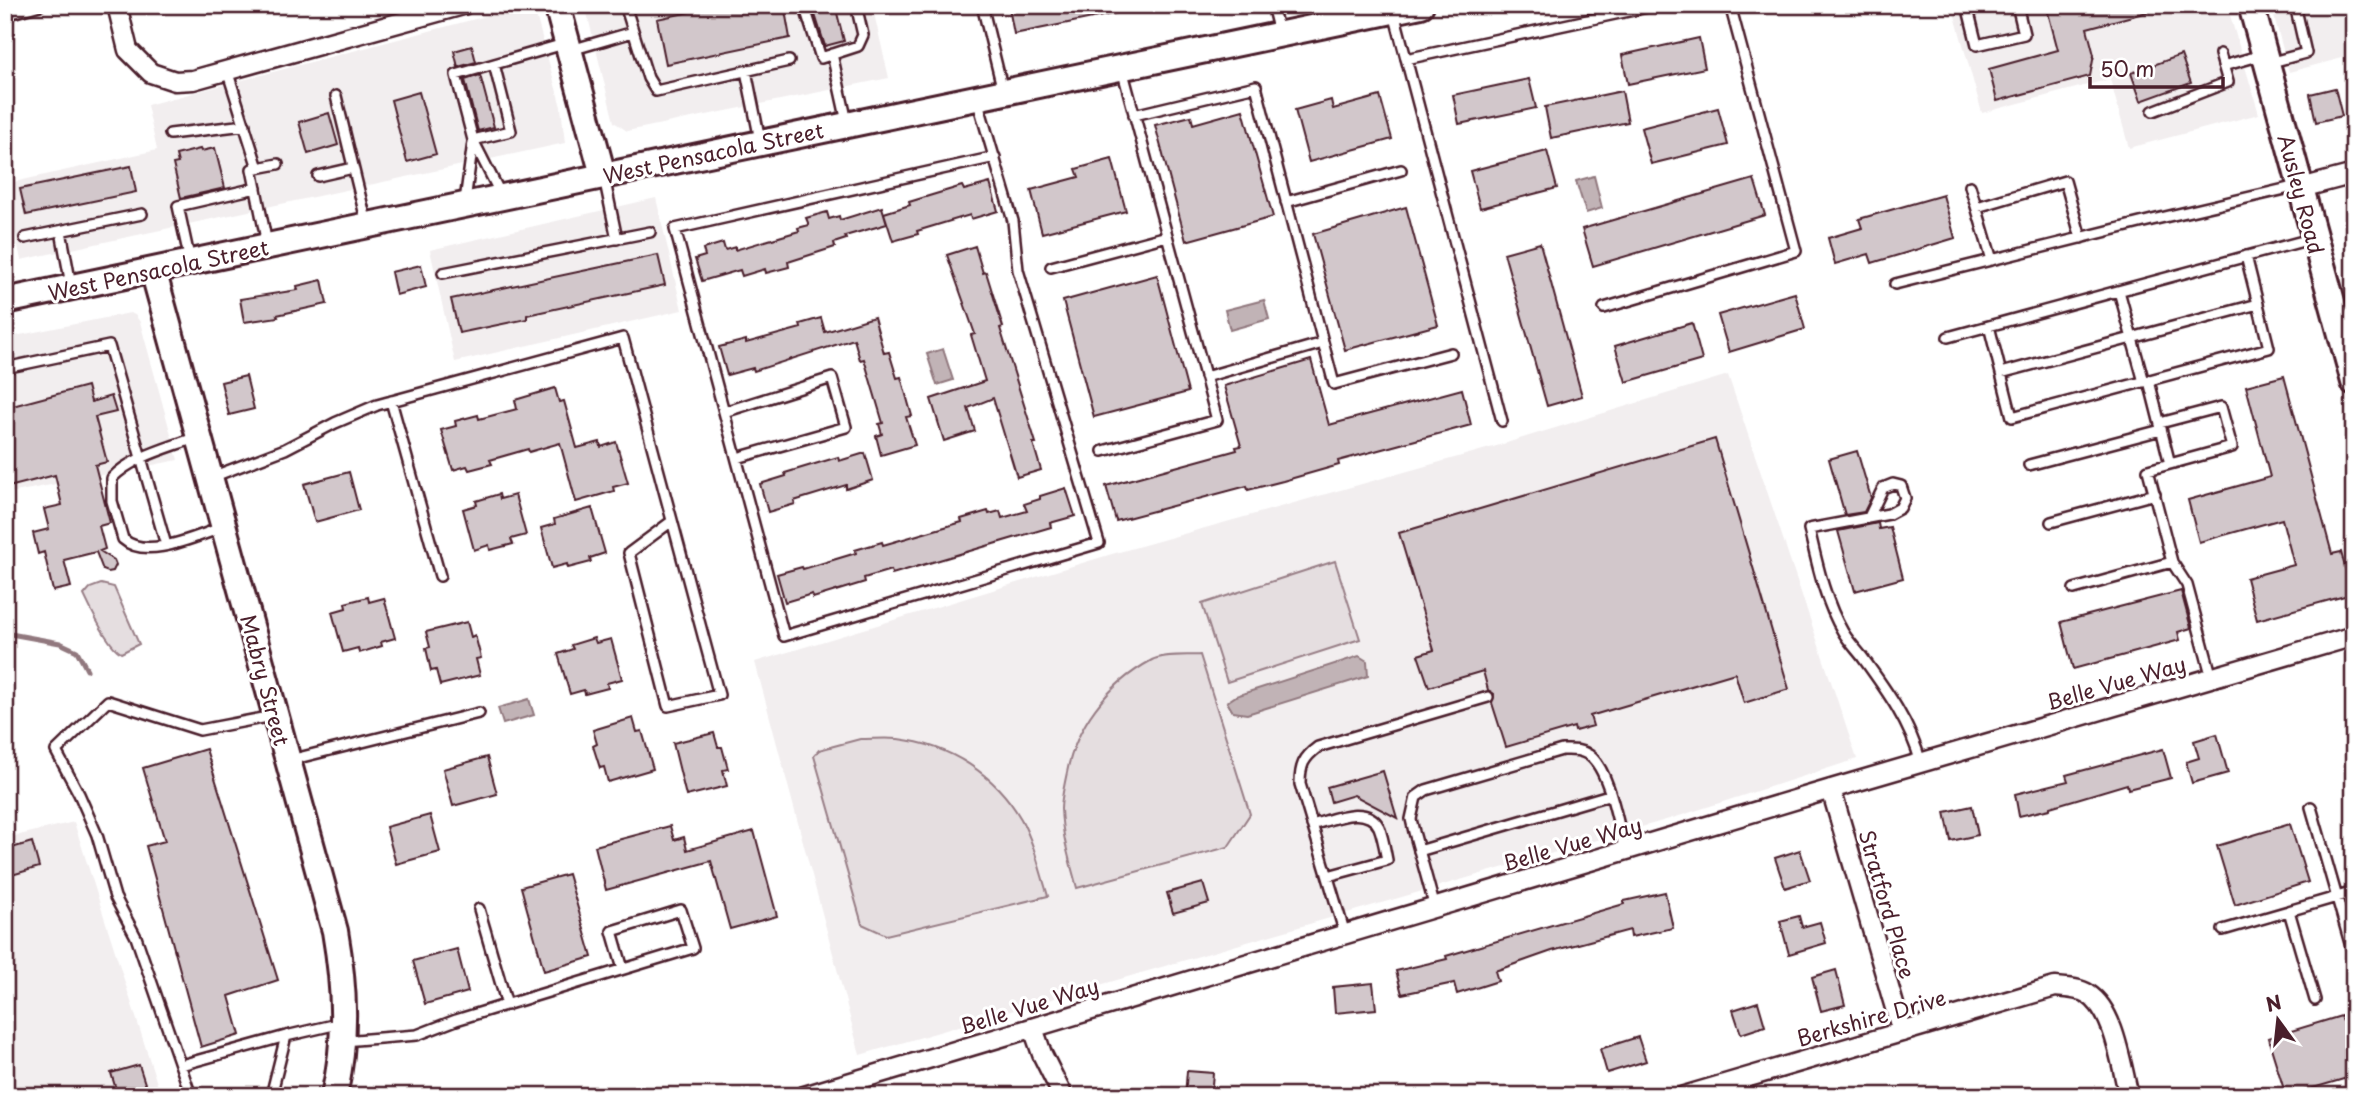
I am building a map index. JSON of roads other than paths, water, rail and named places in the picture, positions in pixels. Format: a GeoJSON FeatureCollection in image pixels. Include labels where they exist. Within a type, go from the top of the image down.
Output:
{"type":"FeatureCollection","features":[{"type":"Feature","properties":{"kind":"main road"},"geometry":{"type":"LineString","coordinates":[[557,5],[603,175]]}},
{"type":"Feature","properties":{"kind":"main road","name":"West Pensacola Street"},"geometry":{"type":"LineString","coordinates":[[5,301],[1421,5]]}},
{"type":"Feature","properties":{"kind":"main road","name":"Ausley Road"},"geometry":{"type":"LineString","coordinates":[[2251,5],[2354,382]]}},
{"type":"Feature","properties":{"kind":"main road","name":"Mabry Street"},"geometry":{"type":"LineString","coordinates":[[153,270],[335,931],[341,967],[344,1032],[334,1096]]}},
{"type":"Feature","properties":{"kind":"street"},"geometry":{"type":"LineString","coordinates":[[117,5],[128,50],[151,73],[175,81],[193,80],[463,5]]}},
{"type":"Feature","properties":{"kind":"street"},"geometry":{"type":"LineString","coordinates":[[2300,187],[2354,174]]}},
{"type":"Feature","properties":{"kind":"street","name":"Belle Vue Way"},"geometry":{"type":"LineString","coordinates":[[804,1096],[1831,789],[2354,636]]}},
{"type":"Feature","properties":{"kind":"street","name":"Stratford Place"},"geometry":{"type":"LineString","coordinates":[[1831,789],[1902,1032]]}},
{"type":"Feature","properties":{"kind":"street","name":"Berkshire Drive"},"geometry":{"type":"LineString","coordinates":[[1684,1096],[2041,990],[2056,988],[2087,993],[2100,1005],[2110,1022],[2129,1096]]}},
{"type":"Feature","properties":{"kind":"street"},"geometry":{"type":"LineString","coordinates":[[1033,1028],[1042,1054],[1063,1096]]}},
{"type":"Feature","properties":{"kind":"lane"},"geometry":{"type":"LineString","coordinates":[[5,15],[40,5]]}},
{"type":"Feature","properties":{"kind":"lane"},"geometry":{"type":"LineString","coordinates":[[625,5],[648,78],[656,91],[789,61]]}},
{"type":"Feature","properties":{"kind":"lane"},"geometry":{"type":"LineString","coordinates":[[804,5],[821,58],[858,46],[863,35],[856,5]]}},
{"type":"Feature","properties":{"kind":"lane"},"geometry":{"type":"LineString","coordinates":[[982,5],[1003,92]]}},
{"type":"Feature","properties":{"kind":"lane"},"geometry":{"type":"LineString","coordinates":[[1272,5],[1279,35]]}},
{"type":"Feature","properties":{"kind":"lane"},"geometry":{"type":"LineString","coordinates":[[1406,59],[1657,5]]}},
{"type":"Feature","properties":{"kind":"lane"},"geometry":{"type":"LineString","coordinates":[[1604,308],[1796,251],[1730,5]]}},
{"type":"Feature","properties":{"kind":"lane"},"geometry":{"type":"LineString","coordinates":[[1967,5],[1977,45],[2024,34],[2017,5]]}},
{"type":"Feature","properties":{"kind":"lane"},"geometry":{"type":"LineString","coordinates":[[2223,66],[2306,53],[2295,5]]}},
{"type":"Feature","properties":{"kind":"lane"},"geometry":{"type":"LineString","coordinates":[[1393,11],[1502,421]]}},
{"type":"Feature","properties":{"kind":"lane"},"geometry":{"type":"LineString","coordinates":[[502,196],[473,141],[456,75],[633,32]]}},
{"type":"Feature","properties":{"kind":"lane"},"geometry":{"type":"LineString","coordinates":[[832,54],[848,124]]}},
{"type":"Feature","properties":{"kind":"lane"},"geometry":{"type":"LineString","coordinates":[[2153,111],[2228,82],[2220,54]]}},
{"type":"Feature","properties":{"kind":"lane"},"geometry":{"type":"LineString","coordinates":[[473,141],[511,131],[495,64]]}},
{"type":"Feature","properties":{"kind":"lane"},"geometry":{"type":"LineString","coordinates":[[1103,451],[1217,420],[1121,68]]}},
{"type":"Feature","properties":{"kind":"lane"},"geometry":{"type":"LineString","coordinates":[[227,70],[258,168]]}},
{"type":"Feature","properties":{"kind":"lane"},"geometry":{"type":"LineString","coordinates":[[746,71],[760,142]]}},
{"type":"Feature","properties":{"kind":"lane"},"geometry":{"type":"LineString","coordinates":[[1134,115],[1256,86],[1334,384],[1451,353]]}},
{"type":"Feature","properties":{"kind":"lane"},"geometry":{"type":"LineString","coordinates":[[336,96],[367,225]]}},
{"type":"Feature","properties":{"kind":"lane"},"geometry":{"type":"LineString","coordinates":[[977,97],[995,158],[1013,221],[1018,270],[1099,543],[784,636],[676,229],[995,158]]}},
{"type":"Feature","properties":{"kind":"lane"},"geometry":{"type":"LineString","coordinates":[[170,134],[245,125]]}},
{"type":"Feature","properties":{"kind":"lane"},"geometry":{"type":"LineString","coordinates":[[465,204],[473,141]]}},
{"type":"Feature","properties":{"kind":"lane"},"geometry":{"type":"LineString","coordinates":[[267,246],[252,169],[278,164]]}},
{"type":"Feature","properties":{"kind":"lane"},"geometry":{"type":"LineString","coordinates":[[318,176],[354,168]]}},
{"type":"Feature","properties":{"kind":"lane"},"geometry":{"type":"LineString","coordinates":[[1286,202],[1401,170]]}},
{"type":"Feature","properties":{"kind":"lane"},"geometry":{"type":"LineString","coordinates":[[603,175],[617,239]]}},
{"type":"Feature","properties":{"kind":"lane"},"geometry":{"type":"LineString","coordinates":[[1977,207],[2065,181],[2081,238]]}},
{"type":"Feature","properties":{"kind":"lane"},"geometry":{"type":"LineString","coordinates":[[1970,186],[1992,260]]}},
{"type":"Feature","properties":{"kind":"lane"},"geometry":{"type":"LineString","coordinates":[[1895,285],[2300,187]]}},
{"type":"Feature","properties":{"kind":"lane"},"geometry":{"type":"LineString","coordinates":[[190,262],[178,206],[256,188]]}},
{"type":"Feature","properties":{"kind":"lane"},"geometry":{"type":"LineString","coordinates":[[25,238],[142,214]]}},
{"type":"Feature","properties":{"kind":"lane"},"geometry":{"type":"LineString","coordinates":[[61,230],[72,287]]}},
{"type":"Feature","properties":{"kind":"lane"},"geometry":{"type":"LineString","coordinates":[[443,273],[650,232]]}},
{"type":"Feature","properties":{"kind":"lane"},"geometry":{"type":"LineString","coordinates":[[1051,267],[1167,236]]}},
{"type":"Feature","properties":{"kind":"lane"},"geometry":{"type":"LineString","coordinates":[[1948,337],[2314,238]]}},
{"type":"Feature","properties":{"kind":"lane"},"geometry":{"type":"LineString","coordinates":[[1989,326],[2012,417],[2270,348],[2246,256]]}},
{"type":"Feature","properties":{"kind":"lane"},"geometry":{"type":"LineString","coordinates":[[2119,291],[2171,464]]}},
{"type":"Feature","properties":{"kind":"lane"},"geometry":{"type":"LineString","coordinates":[[2001,373],[2258,304]]}},
{"type":"Feature","properties":{"kind":"lane"},"geometry":{"type":"LineString","coordinates":[[210,478],[285,449],[335,423],[391,401],[622,338],[672,521],[719,695],[668,706],[629,553],[672,521]]}},
{"type":"Feature","properties":{"kind":"lane"},"geometry":{"type":"LineString","coordinates":[[1205,377],[1323,343]]}},
{"type":"Feature","properties":{"kind":"lane"},"geometry":{"type":"LineString","coordinates":[[5,368],[109,346],[166,545]]}},
{"type":"Feature","properties":{"kind":"lane"},"geometry":{"type":"LineString","coordinates":[[724,412],[832,378],[846,427],[737,458]]}},
{"type":"Feature","properties":{"kind":"lane"},"geometry":{"type":"LineString","coordinates":[[391,401],[440,576]]}},
{"type":"Feature","properties":{"kind":"lane"},"geometry":{"type":"LineString","coordinates":[[2029,465],[2221,407],[2232,447],[2148,470],[2172,562],[2187,585],[2212,678]]}},
{"type":"Feature","properties":{"kind":"lane"},"geometry":{"type":"LineString","coordinates":[[199,436],[141,459],[120,470],[112,478],[112,500],[122,539],[140,549],[166,545],[224,528]]}},
{"type":"Feature","properties":{"kind":"lane"},"geometry":{"type":"LineString","coordinates":[[2051,522],[2155,494]]}},
{"type":"Feature","properties":{"kind":"lane"},"geometry":{"type":"LineString","coordinates":[[1869,517],[1809,529],[1832,608],[1843,633],[1898,709],[1921,763]]}},
{"type":"Feature","properties":{"kind":"lane"},"geometry":{"type":"LineString","coordinates":[[2074,589],[2172,562]]}},
{"type":"Feature","properties":{"kind":"lane"},"geometry":{"type":"LineString","coordinates":[[1345,934],[1300,784],[1300,766],[1307,755],[1318,747],[1488,697]]}},
{"type":"Feature","properties":{"kind":"lane"},"geometry":{"type":"LineString","coordinates":[[191,1096],[136,937],[115,897],[97,835],[79,793],[56,751],[108,701],[200,730],[276,715]]}},
{"type":"Feature","properties":{"kind":"lane"},"geometry":{"type":"LineString","coordinates":[[288,761],[479,713]]}},
{"type":"Feature","properties":{"kind":"lane"},"geometry":{"type":"LineString","coordinates":[[1436,908],[1411,819],[1416,797],[1426,790],[1562,750],[1577,749],[1588,754],[1602,770],[1625,852]]}},
{"type":"Feature","properties":{"kind":"lane"},"geometry":{"type":"LineString","coordinates":[[1419,851],[1609,795]]}},
{"type":"Feature","properties":{"kind":"lane"},"geometry":{"type":"LineString","coordinates":[[2311,807],[2354,957]]}},
{"type":"Feature","properties":{"kind":"lane"},"geometry":{"type":"LineString","coordinates":[[1312,825],[1353,814],[1369,817],[1378,826],[1388,860],[1328,876]]}},
{"type":"Feature","properties":{"kind":"lane"},"geometry":{"type":"LineString","coordinates":[[2223,930],[2354,892]]}},
{"type":"Feature","properties":{"kind":"lane"},"geometry":{"type":"LineString","coordinates":[[479,909],[507,1005]]}},
{"type":"Feature","properties":{"kind":"lane"},"geometry":{"type":"LineString","coordinates":[[181,1065],[286,1036],[344,1032],[417,1034],[693,948],[681,910],[612,931],[623,969]]}},
{"type":"Feature","properties":{"kind":"lane"},"geometry":{"type":"LineString","coordinates":[[2289,911],[2315,1000]]}},
{"type":"Feature","properties":{"kind":"lane"},"geometry":{"type":"LineString","coordinates":[[271,1096],[286,1036]]}},
{"type":"Feature","properties":{"kind":"waterway"},"geometry":{"type":"LineString","coordinates":[[5,633],[60,643],[77,651],[87,670]]}}]}
